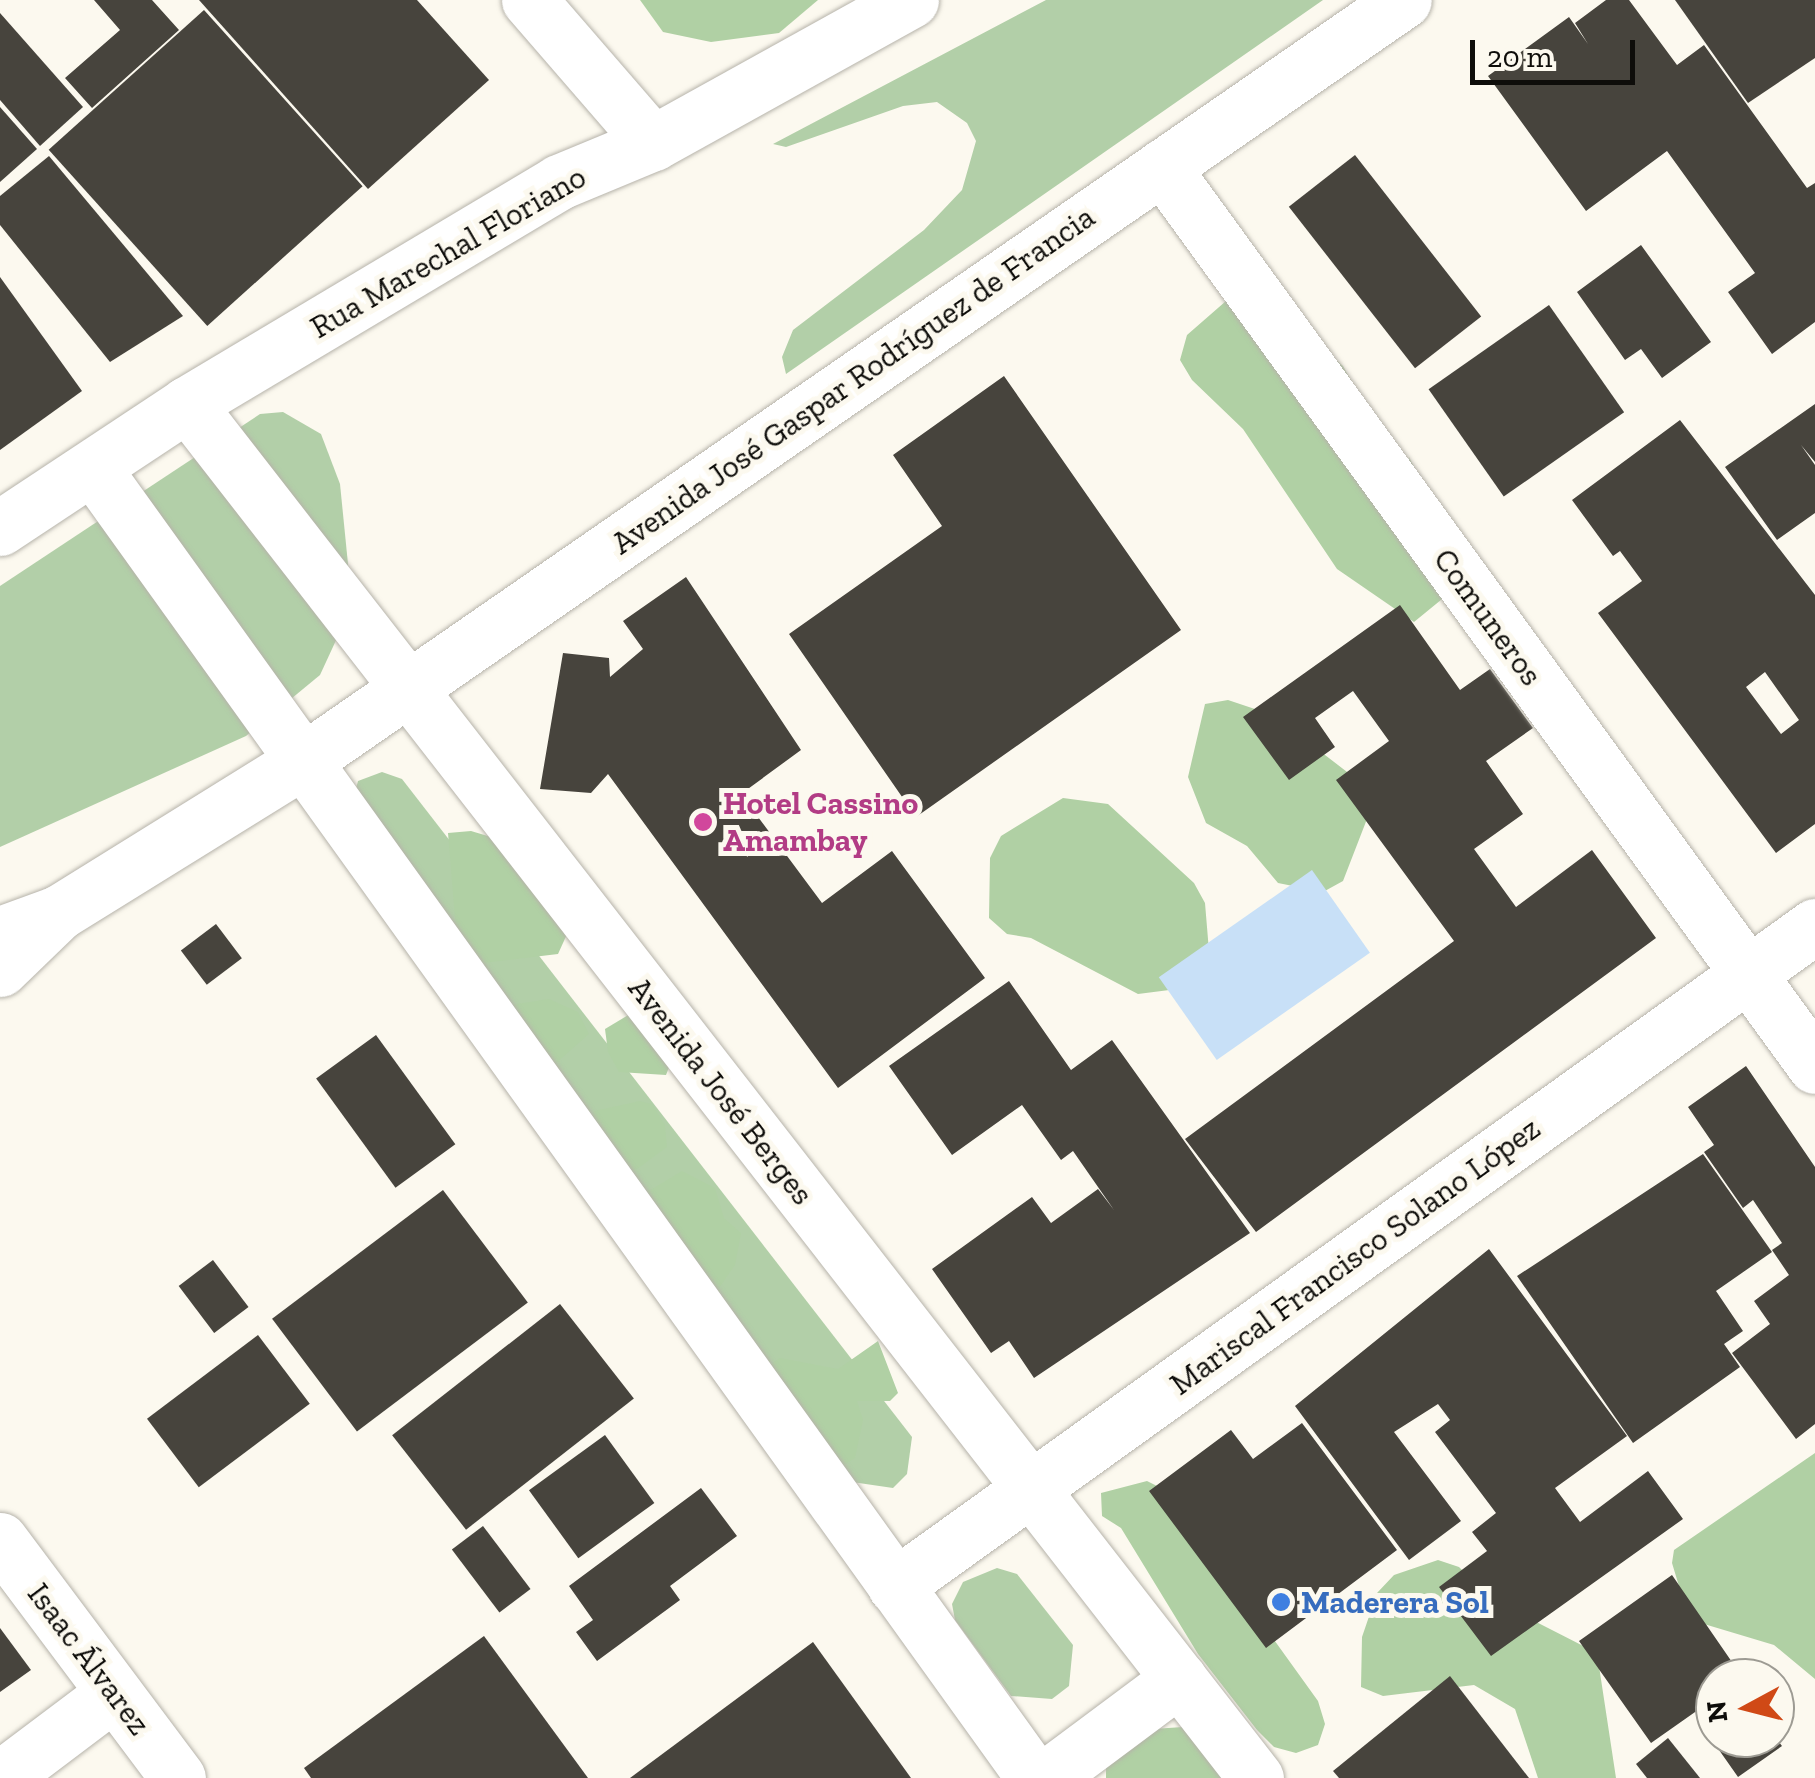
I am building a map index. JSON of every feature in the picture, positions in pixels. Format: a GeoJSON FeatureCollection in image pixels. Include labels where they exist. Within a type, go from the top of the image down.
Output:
{"type":"FeatureCollection","features":[{"type":"Feature","properties":{"kind":"main road"},"geometry":{"type":"LineString","coordinates":[[529,0],[653,143]]}},
{"type":"Feature","properties":{"kind":"main road","name":"Rua Marechal Floriano"},"geometry":{"type":"LineString","coordinates":[[0,528],[187,404],[559,182],[653,143],[911,0]]}},
{"type":"Feature","properties":{"kind":"main road","name":"Avenida José Gaspar Rodríguez de Francia"},"geometry":{"type":"LineString","coordinates":[[58,913],[302,760],[1404,0]]}},
{"type":"Feature","properties":{"kind":"main road","name":"Comuneros"},"geometry":{"type":"LineString","coordinates":[[1162,167],[1815,1066]]}},
{"type":"Feature","properties":{"kind":"main road","name":"Avenida José Berges"},"geometry":{"type":"LineString","coordinates":[[187,404],[1256,1778]]}},
{"type":"Feature","properties":{"kind":"main road"},"geometry":{"type":"LineString","coordinates":[[93,468],[1034,1778]]}},
{"type":"Feature","properties":{"kind":"main road"},"geometry":{"type":"LineString","coordinates":[[0,934],[58,913]]}},
{"type":"Feature","properties":{"kind":"main road"},"geometry":{"type":"LineString","coordinates":[[0,969],[58,913]]}},
{"type":"Feature","properties":{"kind":"main road","name":"Mariscal Francisco Solano López"},"geometry":{"type":"LineString","coordinates":[[895,1586],[1815,926]]}},
{"type":"Feature","properties":{"kind":"main road","name":"Isaac Álvarez"},"geometry":{"type":"LineString","coordinates":[[0,1540],[178,1778]]}},
{"type":"Feature","properties":{"kind":"main road"},"geometry":{"type":"LineString","coordinates":[[1046,1778],[1179,1679]]}},
{"type":"Feature","properties":{"kind":"main road"},"geometry":{"type":"LineString","coordinates":[[1,1778],[114,1693]]}},
{"type":"Feature","properties":{"kind":"green space"},"geometry":{"type":"Polygon","coordinates":[[[640,0],[818,0],[779,33],[711,42],[663,32],[640,0]]]}},
{"type":"Feature","properties":{"kind":"green space"},"geometry":{"type":"Polygon","coordinates":[[[1046,0],[1323,0],[786,374],[782,357],[793,330],[924,230],[962,190],[976,141],[967,123],[937,102],[903,106],[786,147],[773,144],[1046,0]]]}},
{"type":"Feature","properties":{"kind":"green space"},"geometry":{"type":"Polygon","coordinates":[[[1226,301],[1304,332],[1343,366],[1411,490],[1409,457],[1469,577],[1414,622],[1337,569],[1243,429],[1192,380],[1180,360],[1187,335],[1226,301]]]}},
{"type":"Feature","properties":{"kind":"green space"},"geometry":{"type":"Polygon","coordinates":[[[283,412],[321,434],[340,484],[348,564],[338,636],[320,675],[246,736],[0,847],[0,586],[260,414],[283,412]]]}},
{"type":"Feature","properties":{"kind":"green space"},"geometry":{"type":"Polygon","coordinates":[[[1228,700],[1273,715],[1351,775],[1367,819],[1343,881],[1323,892],[1278,883],[1247,846],[1206,823],[1188,777],[1205,704],[1228,700]]]}},
{"type":"Feature","properties":{"kind":"green space"},"geometry":{"type":"Polygon","coordinates":[[[382,772],[402,779],[912,1437],[907,1474],[893,1488],[852,1482],[353,799],[358,781],[382,772]]]}},
{"type":"Feature","properties":{"kind":"green space"},"geometry":{"type":"Polygon","coordinates":[[[1063,798],[1108,804],[1194,883],[1205,903],[1209,951],[1185,988],[1138,994],[1031,938],[1007,934],[989,918],[990,858],[1001,836],[1063,798]]]}},
{"type":"Feature","properties":{"kind":"green space"},"geometry":{"type":"Polygon","coordinates":[[[471,831],[491,837],[568,932],[558,954],[467,965],[457,943],[448,833],[471,831]]]}},
{"type":"Feature","properties":{"kind":"green space"},"geometry":{"type":"Polygon","coordinates":[[[549,999],[578,1012],[589,1034],[554,1065],[503,1006],[549,999]]]}},
{"type":"Feature","properties":{"kind":"green space"},"geometry":{"type":"Polygon","coordinates":[[[645,1005],[675,1052],[666,1075],[619,1072],[608,1052],[605,1029],[645,1005]]]}},
{"type":"Feature","properties":{"kind":"green space"},"geometry":{"type":"Polygon","coordinates":[[[640,1101],[652,1104],[665,1125],[667,1147],[629,1175],[585,1133],[594,1111],[640,1101]]]}},
{"type":"Feature","properties":{"kind":"green space"},"geometry":{"type":"Polygon","coordinates":[[[682,1171],[715,1188],[724,1218],[741,1233],[735,1265],[717,1291],[631,1191],[649,1191],[682,1171]]]}},
{"type":"Feature","properties":{"kind":"green space"},"geometry":{"type":"Polygon","coordinates":[[[878,1341],[898,1393],[890,1401],[857,1401],[863,1420],[855,1458],[812,1484],[764,1369],[780,1358],[838,1369],[878,1341]]]}},
{"type":"Feature","properties":{"kind":"green space"},"geometry":{"type":"Polygon","coordinates":[[[1815,1453],[1815,1679],[1795,1662],[1795,1658],[1774,1645],[1704,1624],[1685,1606],[1672,1563],[1674,1550],[1815,1453]]]}},
{"type":"Feature","properties":{"kind":"green space"},"geometry":{"type":"Polygon","coordinates":[[[1147,1481],[1167,1491],[1318,1701],[1325,1724],[1318,1745],[1296,1753],[1274,1747],[1257,1730],[1198,1654],[1121,1528],[1102,1516],[1101,1493],[1147,1481]]]}},
{"type":"Feature","properties":{"kind":"green space"},"geometry":{"type":"Polygon","coordinates":[[[1438,1560],[1459,1567],[1491,1599],[1597,1653],[1616,1778],[1538,1778],[1515,1709],[1474,1685],[1383,1696],[1361,1687],[1362,1637],[1377,1593],[1394,1575],[1438,1560]]]}},
{"type":"Feature","properties":{"kind":"green space"},"geometry":{"type":"Polygon","coordinates":[[[997,1568],[1017,1574],[1073,1645],[1069,1686],[1052,1699],[1011,1696],[955,1620],[952,1604],[963,1582],[997,1568]]]}},
{"type":"Feature","properties":{"kind":"green space"},"geometry":{"type":"Polygon","coordinates":[[[1183,1727],[1255,1778],[1106,1778],[1106,1764],[1138,1730],[1183,1727]]]}},
{"type":"Feature","properties":{"kind":"water"},"geometry":{"type":"Polygon","coordinates":[[[1312,870],[1370,953],[1217,1060],[1159,977],[1312,870]]]}},
{"type":"Feature","properties":{"kind":"building"},"geometry":{"type":"Polygon","coordinates":[[[94,0],[152,0],[179,30],[92,108],[65,78],[120,30],[94,0]]]}},
{"type":"Feature","properties":{"kind":"building"},"geometry":{"type":"Polygon","coordinates":[[[199,0],[417,0],[489,80],[368,189],[199,0]]]}},
{"type":"Feature","properties":{"kind":"building"},"geometry":{"type":"Polygon","coordinates":[[[1606,0],[1629,0],[1677,65],[1704,45],[1807,188],[1815,183],[1815,322],[1772,354],[1728,292],[1755,273],[1667,151],[1586,211],[1488,76],[1569,17],[1588,44],[1575,23],[1606,0]]]}},
{"type":"Feature","properties":{"kind":"building"},"geometry":{"type":"Polygon","coordinates":[[[1675,0],[1815,0],[1815,58],[1748,103],[1675,0]]]}},
{"type":"Feature","properties":{"kind":"building"},"geometry":{"type":"Polygon","coordinates":[[[204,10],[363,186],[207,326],[49,150],[204,10]]]}},
{"type":"Feature","properties":{"kind":"building"},"geometry":{"type":"Polygon","coordinates":[[[0,13],[83,107],[40,146],[0,100],[0,13]]]}},
{"type":"Feature","properties":{"kind":"building"},"geometry":{"type":"Polygon","coordinates":[[[0,107],[37,149],[0,182],[0,107]]]}},
{"type":"Feature","properties":{"kind":"building"},"geometry":{"type":"Polygon","coordinates":[[[1355,155],[1481,317],[1415,368],[1289,207],[1355,155]]]}},
{"type":"Feature","properties":{"kind":"building"},"geometry":{"type":"Polygon","coordinates":[[[49,156],[183,316],[110,362],[0,225],[0,196],[49,156]]]}},
{"type":"Feature","properties":{"kind":"building"},"geometry":{"type":"Polygon","coordinates":[[[1641,245],[1711,342],[1662,378],[1641,349],[1625,360],[1577,292],[1641,245]]]}},
{"type":"Feature","properties":{"kind":"building"},"geometry":{"type":"Polygon","coordinates":[[[0,277],[82,391],[0,450],[0,277]]]}},
{"type":"Feature","properties":{"kind":"building"},"geometry":{"type":"Polygon","coordinates":[[[1549,305],[1624,412],[1504,497],[1429,389],[1549,305]]]}},
{"type":"Feature","properties":{"kind":"building"},"geometry":{"type":"Polygon","coordinates":[[[1004,376],[1181,630],[916,817],[789,634],[942,526],[893,455],[1004,376]]]}},
{"type":"Feature","properties":{"kind":"building"},"geometry":{"type":"Polygon","coordinates":[[[1815,404],[1815,462],[1801,445],[1815,465],[1815,513],[1777,540],[1725,467],[1815,404]]]}},
{"type":"Feature","properties":{"kind":"building"},"geometry":{"type":"Polygon","coordinates":[[[1680,420],[1815,595],[1815,824],[1776,853],[1598,613],[1642,581],[1620,551],[1613,556],[1572,500],[1680,420]],[[1765,672],[1746,687],[1781,734],[1799,720],[1765,672]]]}},
{"type":"Feature","properties":{"kind":"building","name":"Hotel Cassino Amambay"},"geometry":{"type":"Polygon","coordinates":[[[686,577],[801,750],[741,794],[822,903],[892,851],[985,978],[838,1088],[608,774],[591,793],[540,789],[563,653],[609,658],[610,677],[643,649],[623,621],[686,577]]]}},
{"type":"Feature","properties":{"kind":"building"},"geometry":{"type":"Polygon","coordinates":[[[1400,605],[1460,690],[1490,669],[1533,728],[1486,761],[1523,814],[1474,849],[1516,907],[1592,850],[1656,938],[1256,1232],[1185,1139],[1454,941],[1336,780],[1389,741],[1353,691],[1315,718],[1335,747],[1289,780],[1243,717],[1400,605]]]}},
{"type":"Feature","properties":{"kind":"building"},"geometry":{"type":"Polygon","coordinates":[[[216,924],[242,958],[207,985],[181,950],[216,924]]]}},
{"type":"Feature","properties":{"kind":"building"},"geometry":{"type":"Polygon","coordinates":[[[1009,981],[1071,1070],[1112,1040],[1250,1233],[1034,1378],[1009,1341],[991,1353],[932,1269],[1032,1197],[1051,1223],[1098,1189],[1114,1210],[1073,1151],[1061,1160],[1022,1105],[952,1155],[889,1066],[1009,981]]]}},
{"type":"Feature","properties":{"kind":"building"},"geometry":{"type":"Polygon","coordinates":[[[376,1035],[455,1144],[395,1188],[316,1078],[376,1035]]]}},
{"type":"Feature","properties":{"kind":"building"},"geometry":{"type":"Polygon","coordinates":[[[1746,1066],[1815,1167],[1815,1424],[1796,1439],[1732,1353],[1770,1324],[1754,1301],[1789,1275],[1772,1250],[1782,1243],[1753,1200],[1743,1208],[1704,1152],[1714,1145],[1688,1107],[1746,1066]]]}},
{"type":"Feature","properties":{"kind":"building"},"geometry":{"type":"Polygon","coordinates":[[[1703,1154],[1772,1252],[1716,1291],[1743,1331],[1724,1344],[1740,1367],[1633,1443],[1517,1276],[1703,1154]]]}},
{"type":"Feature","properties":{"kind":"building"},"geometry":{"type":"Polygon","coordinates":[[[443,1190],[528,1303],[357,1431],[272,1319],[443,1190]]]}},
{"type":"Feature","properties":{"kind":"building"},"geometry":{"type":"Polygon","coordinates":[[[1489,1249],[1627,1436],[1555,1488],[1580,1522],[1648,1471],[1683,1519],[1491,1656],[1439,1587],[1487,1551],[1472,1532],[1496,1513],[1435,1432],[1450,1420],[1438,1404],[1394,1432],[1461,1521],[1409,1560],[1295,1406],[1489,1249]]]}},
{"type":"Feature","properties":{"kind":"building"},"geometry":{"type":"Polygon","coordinates":[[[213,1260],[249,1307],[214,1333],[179,1286],[213,1260]]]}},
{"type":"Feature","properties":{"kind":"building"},"geometry":{"type":"Polygon","coordinates":[[[560,1304],[634,1399],[466,1530],[392,1435],[560,1304]]]}},
{"type":"Feature","properties":{"kind":"building"},"geometry":{"type":"Polygon","coordinates":[[[258,1335],[310,1404],[199,1487],[147,1419],[258,1335]]]}},
{"type":"Feature","properties":{"kind":"building"},"geometry":{"type":"Polygon","coordinates":[[[1302,1423],[1397,1550],[1266,1648],[1149,1491],[1231,1430],[1253,1459],[1302,1423]]]}},
{"type":"Feature","properties":{"kind":"building"},"geometry":{"type":"Polygon","coordinates":[[[605,1435],[654,1503],[578,1558],[529,1490],[605,1435]]]}},
{"type":"Feature","properties":{"kind":"building"},"geometry":{"type":"Polygon","coordinates":[[[701,1488],[737,1536],[670,1586],[680,1600],[597,1661],[576,1632],[593,1620],[569,1586],[701,1488]]]}},
{"type":"Feature","properties":{"kind":"building"},"geometry":{"type":"Polygon","coordinates":[[[483,1526],[531,1589],[499,1613],[452,1549],[483,1526]]]}},
{"type":"Feature","properties":{"kind":"building"},"geometry":{"type":"Polygon","coordinates":[[[1672,1575],[1729,1658],[1695,1658],[1695,1712],[1651,1743],[1579,1641],[1672,1575]]]}},
{"type":"Feature","properties":{"kind":"building"},"geometry":{"type":"Polygon","coordinates":[[[0,1628],[31,1670],[0,1692],[0,1628]]]}},
{"type":"Feature","properties":{"kind":"building"},"geometry":{"type":"Polygon","coordinates":[[[484,1636],[588,1778],[311,1778],[304,1768],[484,1636]]]}},
{"type":"Feature","properties":{"kind":"building"},"geometry":{"type":"Polygon","coordinates":[[[813,1642],[911,1778],[630,1778],[813,1642]]]}},
{"type":"Feature","properties":{"kind":"building"},"geometry":{"type":"Polygon","coordinates":[[[1450,1676],[1529,1778],[1339,1778],[1333,1771],[1450,1676]]]}},
{"type":"Feature","properties":{"kind":"building"},"geometry":{"type":"Polygon","coordinates":[[[1668,1738],[1700,1778],[1647,1778],[1636,1764],[1668,1738]]]}},
{"type":"Feature","properties":{"kind":"building"},"geometry":{"type":"Polygon","coordinates":[[[1725,1758],[1765,1758],[1738,1777],[1725,1758]]]}},
{"type":"Feature","properties":{"kind":"place","name":"Hotel Cassino Amambay"},"geometry":{"type":"Point","coordinates":[703,822]}},
{"type":"Feature","properties":{"kind":"place","name":"Maderera Sol"},"geometry":{"type":"Point","coordinates":[1281,1602]}}]}
